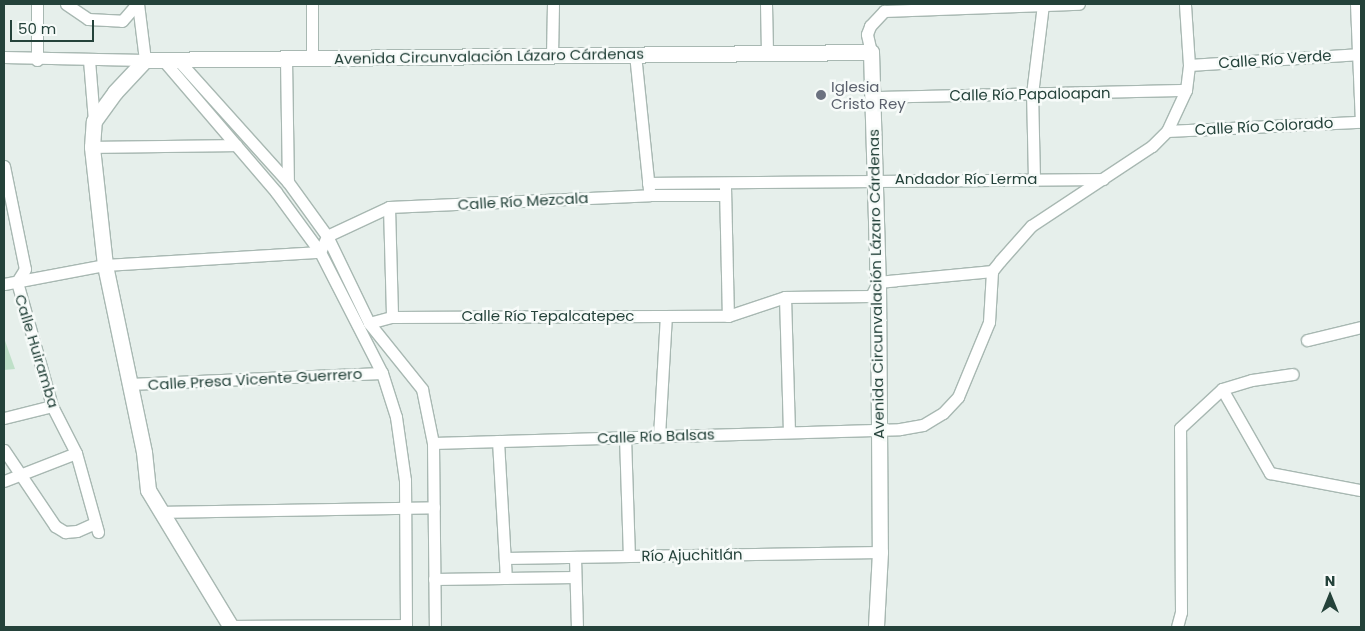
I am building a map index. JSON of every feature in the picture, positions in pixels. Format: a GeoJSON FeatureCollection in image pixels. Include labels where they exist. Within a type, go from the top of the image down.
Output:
{"type":"FeatureCollection","features":[{"type":"Feature","properties":{"kind":"street"},"geometry":{"type":"LineString","coordinates":[[37,4],[37,60]]}},
{"type":"Feature","properties":{"kind":"street"},"geometry":{"type":"LineString","coordinates":[[66,4],[88,19],[122,21],[137,4]]}},
{"type":"Feature","properties":{"kind":"street"},"geometry":{"type":"LineString","coordinates":[[137,4],[145,60]]}},
{"type":"Feature","properties":{"kind":"street"},"geometry":{"type":"LineString","coordinates":[[312,4],[312,58]]}},
{"type":"Feature","properties":{"kind":"street"},"geometry":{"type":"LineString","coordinates":[[552,56],[553,4]]}},
{"type":"Feature","properties":{"kind":"street"},"geometry":{"type":"LineString","coordinates":[[766,4],[767,53]]}},
{"type":"Feature","properties":{"kind":"street"},"geometry":{"type":"LineString","coordinates":[[871,52],[867,34],[870,26],[884,11],[926,7],[1079,4]]}},
{"type":"Feature","properties":{"kind":"street"},"geometry":{"type":"LineString","coordinates":[[878,282],[992,271],[1031,226],[1152,146],[1167,131],[1186,90],[1189,65],[1185,4]]}},
{"type":"Feature","properties":{"kind":"street"},"geometry":{"type":"LineString","coordinates":[[1356,4],[1360,54],[1361,122]]}},
{"type":"Feature","properties":{"kind":"street"},"geometry":{"type":"LineString","coordinates":[[1034,179],[1032,94],[1035,5]]}},
{"type":"Feature","properties":{"kind":"street","name":"Avenida Circunvalación Lázaro Cárdenas"},"geometry":{"type":"LineString","coordinates":[[145,60],[871,52],[878,282],[880,552],[876,627]]}},
{"type":"Feature","properties":{"kind":"street"},"geometry":{"type":"LineString","coordinates":[[635,54],[650,195]]}},
{"type":"Feature","properties":{"kind":"street","name":"Calle Río Verde"},"geometry":{"type":"LineString","coordinates":[[1189,65],[1360,54]]}},
{"type":"Feature","properties":{"kind":"street"},"geometry":{"type":"LineString","coordinates":[[4,57],[37,60],[145,60]]}},
{"type":"Feature","properties":{"kind":"street"},"geometry":{"type":"LineString","coordinates":[[286,58],[288,182]]}},
{"type":"Feature","properties":{"kind":"street"},"geometry":{"type":"LineString","coordinates":[[89,60],[94,121],[92,147],[105,265],[144,452],[148,490],[160,512],[230,627],[406,626],[405,508],[396,417],[382,373],[320,252],[170,60]]}},
{"type":"Feature","properties":{"kind":"street"},"geometry":{"type":"LineString","coordinates":[[94,121],[115,92],[145,60]]}},
{"type":"Feature","properties":{"kind":"street"},"geometry":{"type":"LineString","coordinates":[[170,60],[288,182],[327,236],[369,323],[422,389],[433,443],[435,627]]}},
{"type":"Feature","properties":{"kind":"street","name":"Calle Río Papaloapan"},"geometry":{"type":"LineString","coordinates":[[873,97],[1186,90]]}},
{"type":"Feature","properties":{"kind":"street","name":"Calle Río Colorado"},"geometry":{"type":"LineString","coordinates":[[1167,131],[1361,122]]}},
{"type":"Feature","properties":{"kind":"street"},"geometry":{"type":"LineString","coordinates":[[92,147],[236,145]]}},
{"type":"Feature","properties":{"kind":"street","name":"Calle Huiramba"},"geometry":{"type":"LineString","coordinates":[[4,166],[24,269],[17,282],[52,406],[76,453],[97,527],[65,532],[56,526],[18,476]]}},
{"type":"Feature","properties":{"kind":"street","name":"Andador Río Lerma"},"geometry":{"type":"LineString","coordinates":[[648,183],[875,179],[1103,179]]}},
{"type":"Feature","properties":{"kind":"street"},"geometry":{"type":"LineString","coordinates":[[725,182],[728,316]]}},
{"type":"Feature","properties":{"kind":"street","name":"Calle Río Mezcala"},"geometry":{"type":"LineString","coordinates":[[327,236],[389,207],[650,195],[725,195]]}},
{"type":"Feature","properties":{"kind":"street"},"geometry":{"type":"LineString","coordinates":[[389,207],[392,317]]}},
{"type":"Feature","properties":{"kind":"street"},"geometry":{"type":"LineString","coordinates":[[320,252],[327,236]]}},
{"type":"Feature","properties":{"kind":"street"},"geometry":{"type":"LineString","coordinates":[[4,284],[105,265],[320,252]]}},
{"type":"Feature","properties":{"kind":"street","name":"Calle Río Balsas"},"geometry":{"type":"LineString","coordinates":[[433,443],[879,429],[924,425],[943,413],[958,397],[989,322],[992,271]]}},
{"type":"Feature","properties":{"kind":"street","name":"Calle Río Tepalcatepec"},"geometry":{"type":"LineString","coordinates":[[369,323],[392,317],[728,316],[785,297],[872,296],[878,282]]}},
{"type":"Feature","properties":{"kind":"street"},"geometry":{"type":"LineString","coordinates":[[785,297],[789,432]]}},
{"type":"Feature","properties":{"kind":"street"},"geometry":{"type":"LineString","coordinates":[[659,436],[666,316]]}},
{"type":"Feature","properties":{"kind":"street"},"geometry":{"type":"LineString","coordinates":[[1307,340],[1361,327]]}},
{"type":"Feature","properties":{"kind":"street","name":"Calle Presa Vicente Guerrero"},"geometry":{"type":"LineString","coordinates":[[129,384],[382,373]]}},
{"type":"Feature","properties":{"kind":"street"},"geometry":{"type":"LineString","coordinates":[[1177,627],[1181,612],[1180,428],[1222,389],[1252,380],[1293,374]]}},
{"type":"Feature","properties":{"kind":"street"},"geometry":{"type":"LineString","coordinates":[[1222,389],[1270,473],[1360,490]]}},
{"type":"Feature","properties":{"kind":"street"},"geometry":{"type":"LineString","coordinates":[[4,418],[52,406]]}},
{"type":"Feature","properties":{"kind":"street"},"geometry":{"type":"LineString","coordinates":[[625,437],[629,556]]}},
{"type":"Feature","properties":{"kind":"street"},"geometry":{"type":"LineString","coordinates":[[498,441],[506,578]]}},
{"type":"Feature","properties":{"kind":"street"},"geometry":{"type":"LineString","coordinates":[[4,450],[18,476]]}},
{"type":"Feature","properties":{"kind":"street"},"geometry":{"type":"LineString","coordinates":[[4,481],[76,453]]}},
{"type":"Feature","properties":{"kind":"street"},"geometry":{"type":"LineString","coordinates":[[160,512],[434,507]]}},
{"type":"Feature","properties":{"kind":"street","name":"Río Ajuchitlán"},"geometry":{"type":"LineString","coordinates":[[505,558],[880,552]]}},
{"type":"Feature","properties":{"kind":"street"},"geometry":{"type":"LineString","coordinates":[[575,557],[577,627]]}},
{"type":"Feature","properties":{"kind":"street"},"geometry":{"type":"LineString","coordinates":[[434,579],[575,577]]}},
{"type":"Feature","properties":{"kind":"green space"},"geometry":{"type":"Polygon","coordinates":[[[4,338],[15,369],[4,370],[4,338]]]}},
{"type":"Feature","properties":{"kind":"place","name":"Iglesia Cristo Rey"},"geometry":{"type":"Point","coordinates":[821,95]}}]}
